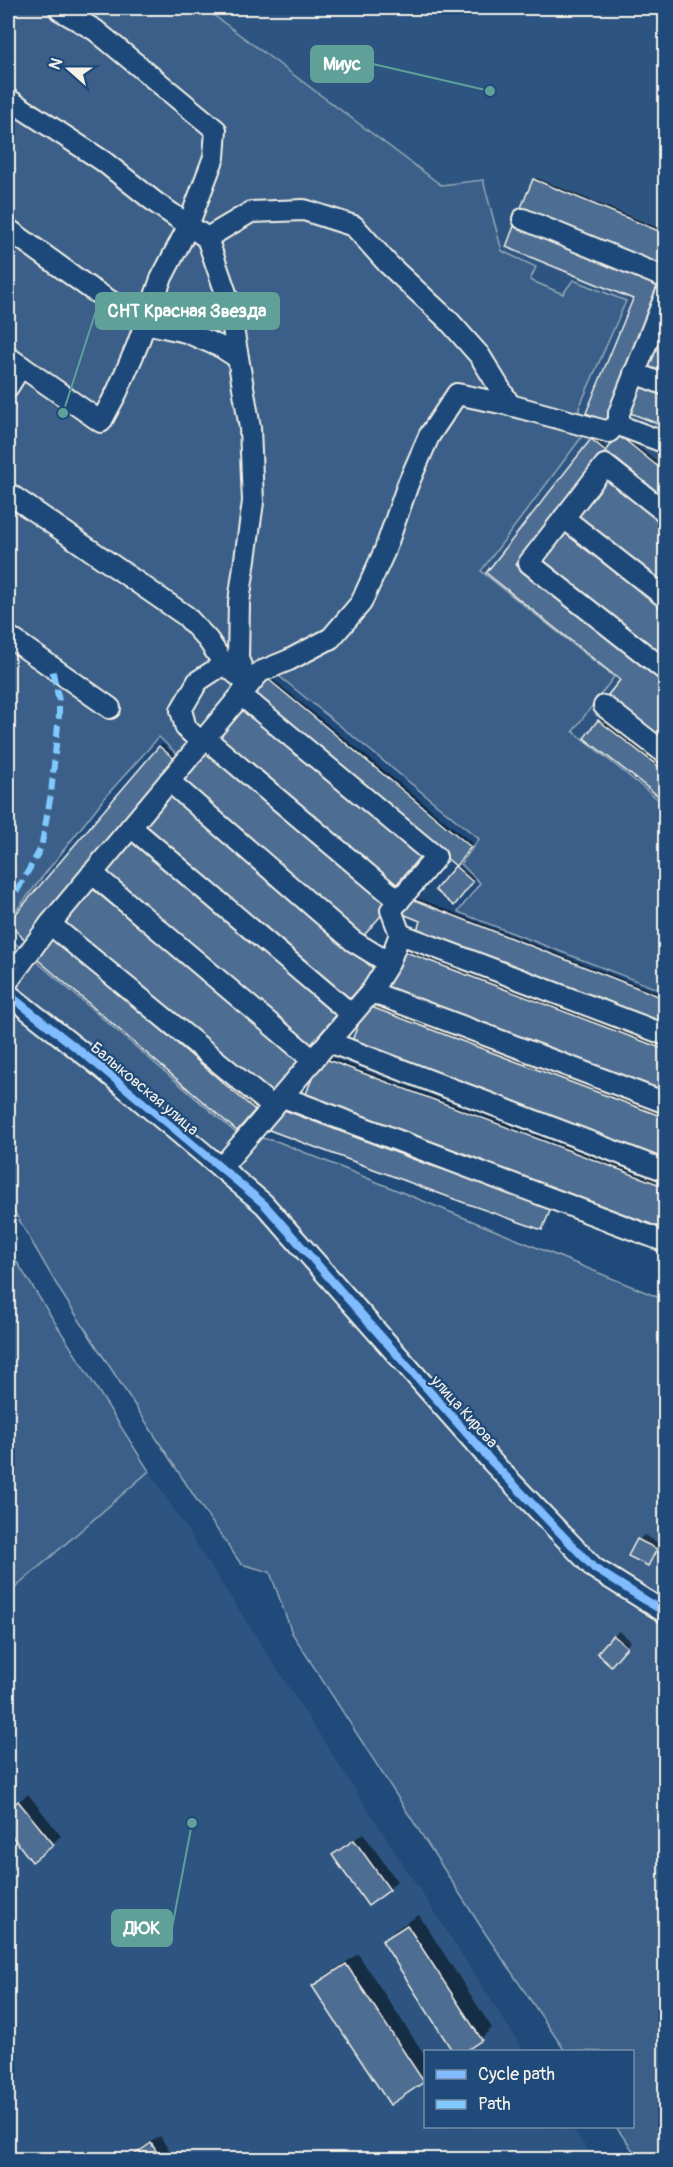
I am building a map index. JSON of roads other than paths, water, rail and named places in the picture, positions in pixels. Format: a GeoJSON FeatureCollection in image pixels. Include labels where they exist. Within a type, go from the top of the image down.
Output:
{"type":"FeatureCollection","features":[{"type":"Feature","properties":{"kind":"street"},"geometry":{"type":"LineString","coordinates":[[8,387],[14,362],[100,422],[117,392],[161,279],[188,225],[213,157],[216,130],[95,30],[60,10]]}},
{"type":"Feature","properties":{"kind":"street"},"geometry":{"type":"LineString","coordinates":[[8,99],[103,161],[156,203],[207,238],[228,299],[250,428],[253,502],[239,602],[238,659],[245,690]]}},
{"type":"Feature","properties":{"kind":"street"},"geometry":{"type":"LineString","coordinates":[[207,238],[251,212],[304,210],[354,226],[388,264],[449,321],[480,356],[510,405]]}},
{"type":"Feature","properties":{"kind":"street"},"geometry":{"type":"LineString","coordinates":[[523,219],[666,278]]}},
{"type":"Feature","properties":{"kind":"street"},"geometry":{"type":"LineString","coordinates":[[8,229],[91,289],[145,323],[186,332],[221,347],[238,358]]}},
{"type":"Feature","properties":{"kind":"street"},"geometry":{"type":"LineString","coordinates":[[8,981],[50,924],[261,672],[290,660],[331,638],[361,603],[385,550],[408,484],[429,436],[457,394],[510,405],[609,432],[619,422],[619,413],[634,373],[660,326],[666,294]]}},
{"type":"Feature","properties":{"kind":"street"},"geometry":{"type":"LineString","coordinates":[[634,373],[666,385]]}},
{"type":"Feature","properties":{"kind":"street"},"geometry":{"type":"LineString","coordinates":[[619,422],[626,428],[666,443]]}},
{"type":"Feature","properties":{"kind":"street"},"geometry":{"type":"LineString","coordinates":[[666,513],[605,465],[529,563],[666,671]]}},
{"type":"Feature","properties":{"kind":"street"},"geometry":{"type":"LineString","coordinates":[[8,493],[186,616],[208,640],[245,690],[436,857],[391,910],[400,934],[389,963],[371,992],[220,1168]]}},
{"type":"Feature","properties":{"kind":"street"},"geometry":{"type":"LineString","coordinates":[[564,518],[666,598]]}},
{"type":"Feature","properties":{"kind":"street"},"geometry":{"type":"LineString","coordinates":[[8,636],[110,708]]}},
{"type":"Feature","properties":{"kind":"street"},"geometry":{"type":"LineString","coordinates":[[224,664],[198,681],[181,710],[186,728],[399,901]]}},
{"type":"Feature","properties":{"kind":"street"},"geometry":{"type":"LineString","coordinates":[[604,706],[666,754]]}},
{"type":"Feature","properties":{"kind":"street"},"geometry":{"type":"LineString","coordinates":[[169,781],[353,941],[389,963]]}},
{"type":"Feature","properties":{"kind":"street"},"geometry":{"type":"LineString","coordinates":[[131,826],[351,1014]]}},
{"type":"Feature","properties":{"kind":"street"},"geometry":{"type":"LineString","coordinates":[[92,873],[313,1060]]}},
{"type":"Feature","properties":{"kind":"street"},"geometry":{"type":"LineString","coordinates":[[50,924],[278,1102],[666,1242]]}},
{"type":"Feature","properties":{"kind":"street"},"geometry":{"type":"LineString","coordinates":[[400,934],[666,1035]]}},
{"type":"Feature","properties":{"kind":"street"},"geometry":{"type":"LineString","coordinates":[[371,992],[666,1103]]}},
{"type":"Feature","properties":{"kind":"street","name":"Балыковская улица"},"geometry":{"type":"LineString","coordinates":[[8,994],[264,1204]]}},
{"type":"Feature","properties":{"kind":"street"},"geometry":{"type":"LineString","coordinates":[[329,1042],[666,1171]]}},
{"type":"Feature","properties":{"kind":"street","name":"улица Кирова"},"geometry":{"type":"LineString","coordinates":[[264,1204],[492,1462],[594,1568],[666,1613]]}},
{"type":"Feature","properties":{"kind":"place","name":"Миус"},"geometry":{"type":"Point","coordinates":[490,91]}},
{"type":"Feature","properties":{"kind":"place","name":"СНТ Красная Звезда"},"geometry":{"type":"Point","coordinates":[63,413]}},
{"type":"Feature","properties":{"kind":"place","name":"ДЮК"},"geometry":{"type":"Point","coordinates":[192,1823]}}]}
